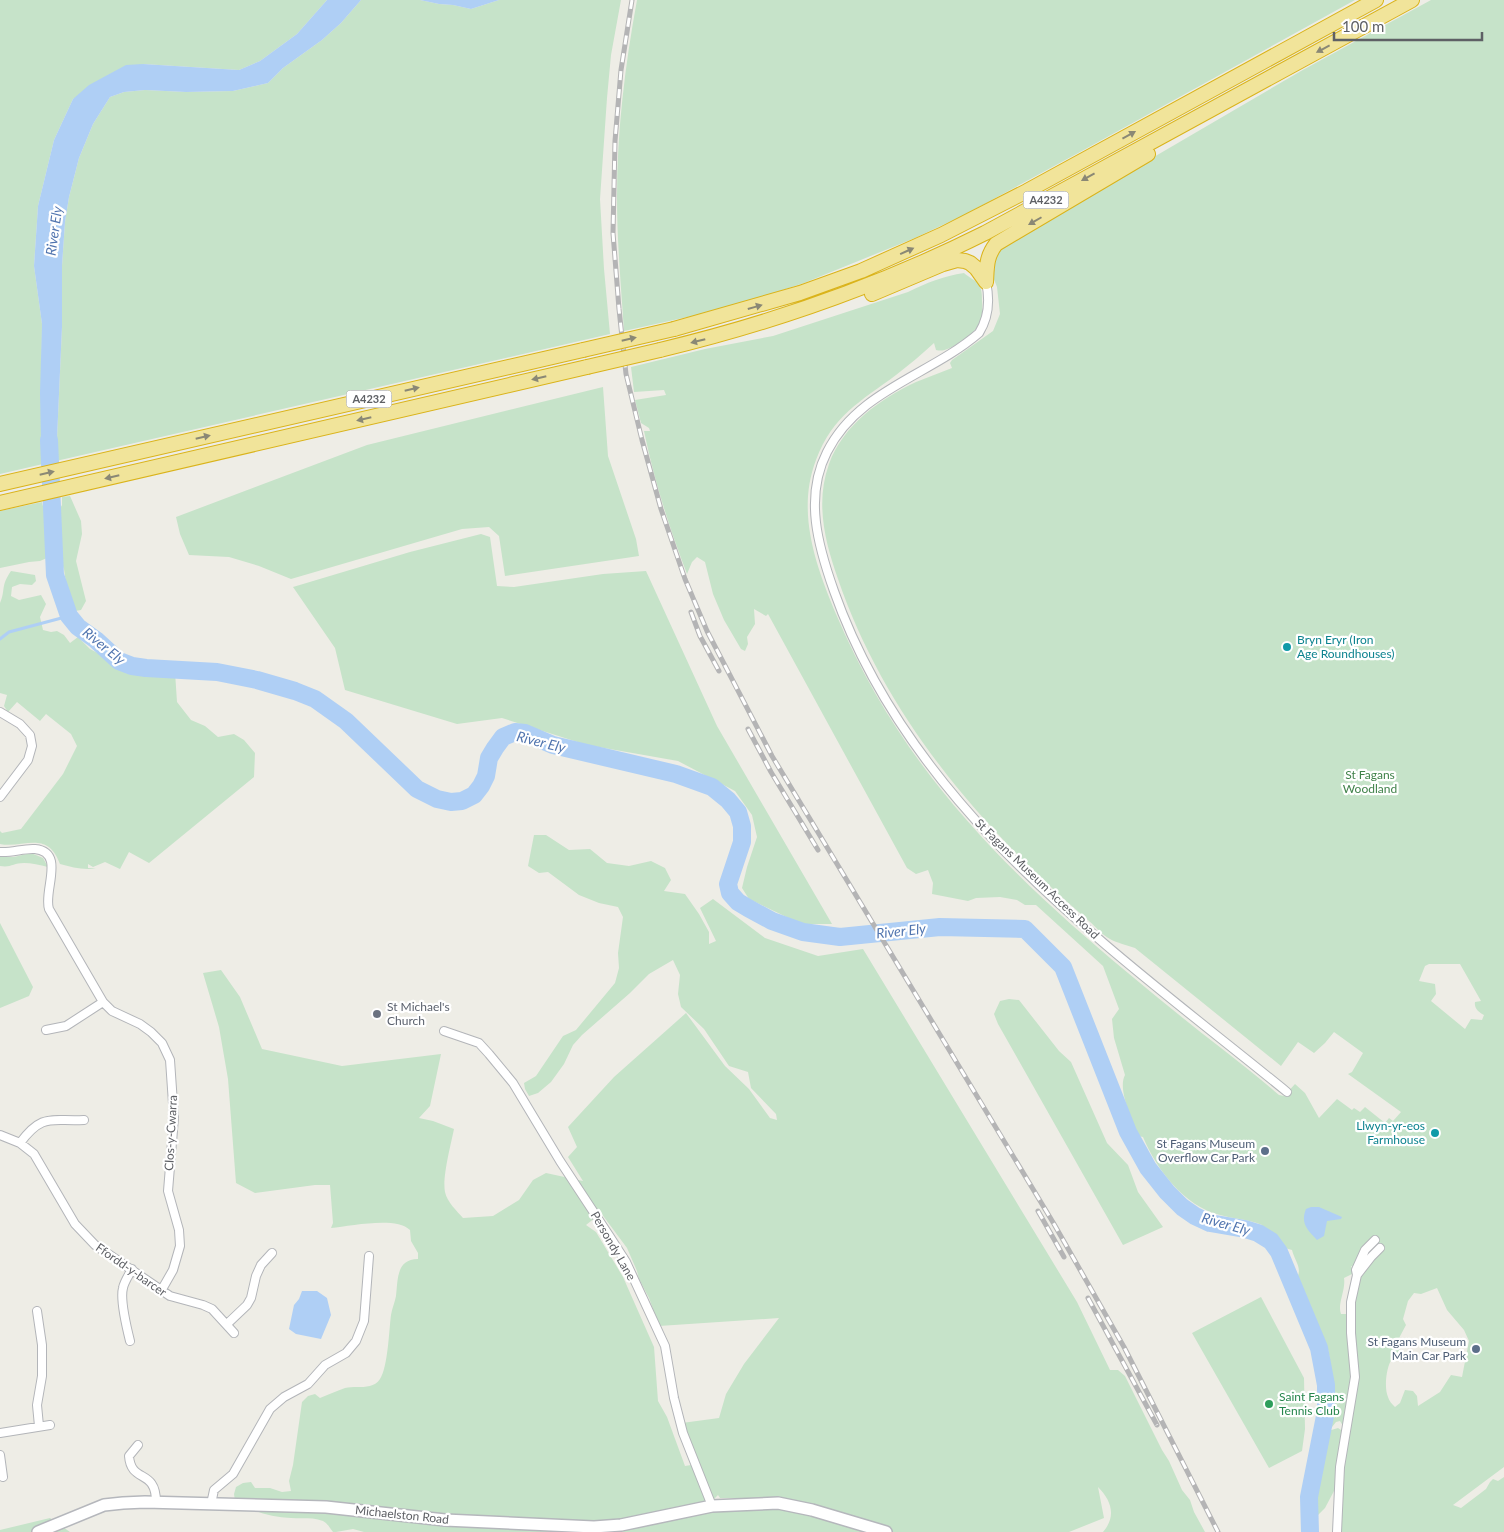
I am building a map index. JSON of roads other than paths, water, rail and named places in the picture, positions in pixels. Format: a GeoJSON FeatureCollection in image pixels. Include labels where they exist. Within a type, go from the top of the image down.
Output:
{"type":"FeatureCollection","features":[{"type":"Feature","properties":{"kind":"highway","name":"A4232"},"geometry":{"type":"LineString","coordinates":[[0,484],[674,329],[800,293],[860,271],[942,235],[1376,0]]}},
{"type":"Feature","properties":{"kind":"highway","name":"A4232"},"geometry":{"type":"LineString","coordinates":[[0,502],[660,350],[722,335],[801,311],[858,290],[954,248],[994,228],[1412,0]]}},
{"type":"Feature","properties":{"kind":"highway"},"geometry":{"type":"LineString","coordinates":[[986,282],[988,256],[996,244],[1003,239],[1177,138],[1302,60]]}},
{"type":"Feature","properties":{"kind":"highway"},"geometry":{"type":"LineString","coordinates":[[722,335],[776,324],[831,309],[957,260],[965,261],[976,268],[986,282]]}},
{"type":"Feature","properties":{"kind":"street","name":"St Fagans Museum Access Road"},"geometry":{"type":"LineString","coordinates":[[986,282],[988,312],[979,333],[868,402],[840,429],[826,454],[816,484],[816,524],[822,557],[840,606],[862,655],[900,722],[940,779],[980,825],[1061,906],[1096,937],[1287,1092]]}},
{"type":"Feature","properties":{"kind":"street"},"geometry":{"type":"LineString","coordinates":[[0,712],[20,724],[30,735],[32,746],[28,760],[0,796]]}},
{"type":"Feature","properties":{"kind":"street","name":"Clos-y-Cwarra"},"geometry":{"type":"LineString","coordinates":[[0,852],[38,849],[46,853],[52,862],[52,872],[46,899],[49,909],[103,1002],[112,1011],[140,1024],[151,1032],[162,1043],[170,1060],[174,1118],[168,1191],[179,1230],[180,1246],[176,1263],[161,1291]]}},
{"type":"Feature","properties":{"kind":"street"},"geometry":{"type":"LineString","coordinates":[[46,1030],[66,1026],[103,1002]]}},
{"type":"Feature","properties":{"kind":"street"},"geometry":{"type":"LineString","coordinates":[[66,1026],[69,1035]]}},
{"type":"Feature","properties":{"kind":"street","name":"Persondy Lane"},"geometry":{"type":"LineString","coordinates":[[444,1031],[453,1036],[479,1043],[501,1068],[626,1262],[665,1346],[674,1398],[683,1433],[712,1506]]}},
{"type":"Feature","properties":{"kind":"street"},"geometry":{"type":"LineString","coordinates":[[0,1135],[20,1142],[31,1129],[42,1122],[56,1119],[84,1120]]}},
{"type":"Feature","properties":{"kind":"street","name":"Ffordd-y-barcer"},"geometry":{"type":"LineString","coordinates":[[20,1142],[34,1154],[68,1213],[83,1234],[105,1253],[161,1291],[176,1299],[203,1305],[217,1313],[234,1334]]}},
{"type":"Feature","properties":{"kind":"street"},"geometry":{"type":"LineString","coordinates":[[1337,1532],[1340,1467],[1355,1376],[1350,1312],[1357,1275],[1356,1270],[1362,1254],[1375,1240]]}},
{"type":"Feature","properties":{"kind":"street"},"geometry":{"type":"LineString","coordinates":[[1357,1275],[1380,1248]]}},
{"type":"Feature","properties":{"kind":"street"},"geometry":{"type":"LineString","coordinates":[[227,1324],[247,1305],[261,1265],[272,1253]]}},
{"type":"Feature","properties":{"kind":"street"},"geometry":{"type":"LineString","coordinates":[[211,1504],[214,1490],[232,1474],[276,1403],[308,1384],[325,1365],[346,1353],[356,1341],[364,1321],[369,1256]]}},
{"type":"Feature","properties":{"kind":"street"},"geometry":{"type":"LineString","coordinates":[[130,1341],[122,1295],[124,1285],[132,1270]]}},
{"type":"Feature","properties":{"kind":"street"},"geometry":{"type":"LineString","coordinates":[[37,1311],[42,1345],[42,1376],[37,1405],[39,1426]]}},
{"type":"Feature","properties":{"kind":"street"},"geometry":{"type":"LineString","coordinates":[[0,1433],[50,1425]]}},
{"type":"Feature","properties":{"kind":"street"},"geometry":{"type":"LineString","coordinates":[[138,1445],[129,1456],[130,1466],[135,1472],[146,1477],[153,1484],[156,1502]]}},
{"type":"Feature","properties":{"kind":"street"},"geometry":{"type":"LineString","coordinates":[[0,1455],[3,1477]]}},
{"type":"Feature","properties":{"kind":"street","name":"Michaelston Road"},"geometry":{"type":"LineString","coordinates":[[38,1532],[104,1505],[123,1502],[156,1502],[326,1508],[445,1520],[594,1527],[621,1524],[712,1506],[766,1503],[790,1505],[886,1532]]}},
{"type":"Feature","properties":{"kind":"water"},"geometry":{"type":"Polygon","coordinates":[[[327,0],[361,0],[341,23],[322,40],[283,68],[268,83],[233,91],[186,92],[145,90],[124,92],[110,97],[93,124],[79,158],[65,222],[56,461],[43,464],[40,393],[42,324],[34,266],[38,206],[54,140],[73,99],[89,85],[126,65],[143,64],[239,70],[260,61],[297,34],[327,0]]]}},
{"type":"Feature","properties":{"kind":"water"},"geometry":{"type":"Polygon","coordinates":[[[420,0],[499,0],[471,9],[420,0]]]}},
{"type":"Feature","properties":{"kind":"water"},"geometry":{"type":"Polygon","coordinates":[[[1319,1207],[1342,1217],[1341,1219],[1327,1221],[1324,1236],[1317,1240],[1304,1223],[1306,1209],[1319,1207]]]}},
{"type":"Feature","properties":{"kind":"water"},"geometry":{"type":"Polygon","coordinates":[[[302,1291],[317,1291],[327,1298],[331,1315],[321,1339],[296,1334],[289,1329],[294,1305],[302,1291]]]}},
{"type":"Feature","properties":{"kind":"waterway","name":"River Ely"},"geometry":{"type":"LineString","coordinates":[[49,440],[55,575],[69,616],[78,627],[119,661],[132,666],[146,668],[217,672],[257,680],[315,699],[346,721],[417,789],[437,799],[451,802],[462,801],[474,795],[486,776],[489,758],[495,748],[503,737],[515,732],[525,733],[553,745],[676,774],[712,787],[728,800],[738,812],[742,826],[742,842],[728,884],[730,893],[738,902],[772,921],[803,932],[840,937],[940,927],[1025,929],[1063,967],[1128,1132],[1148,1168],[1167,1192],[1182,1207],[1195,1216],[1210,1223],[1258,1233],[1271,1241],[1279,1252],[1319,1348],[1326,1385],[1326,1411],[1309,1497],[1310,1532]]}},
{"type":"Feature","properties":{"kind":"waterway"},"geometry":{"type":"LineString","coordinates":[[0,639],[9,632],[69,616]]}},
{"type":"Feature","properties":{"kind":"railway"},"geometry":{"type":"LineString","coordinates":[[632,0],[621,70],[615,141],[613,233],[619,309],[626,374],[642,440],[661,509],[685,579],[707,631],[772,756],[1054,1224],[1124,1347],[1218,1532]]}},
{"type":"Feature","properties":{"kind":"railway"},"geometry":{"type":"LineString","coordinates":[[691,612],[700,636],[719,671]]}},
{"type":"Feature","properties":{"kind":"railway"},"geometry":{"type":"LineString","coordinates":[[748,729],[771,772],[818,850]]}},
{"type":"Feature","properties":{"kind":"railway"},"geometry":{"type":"LineString","coordinates":[[1038,1211],[1064,1257]]}},
{"type":"Feature","properties":{"kind":"railway"},"geometry":{"type":"LineString","coordinates":[[1088,1298],[1157,1425]]}},
{"type":"Feature","properties":{"kind":"place","name":"Bryn Eryr (Iron Age Roundhouses)"},"geometry":{"type":"Point","coordinates":[1287,647]}},
{"type":"Feature","properties":{"kind":"place","name":"St Michael's Church"},"geometry":{"type":"Point","coordinates":[377,1014]}},
{"type":"Feature","properties":{"kind":"place","name":"Llwyn-yr-eos Farmhouse"},"geometry":{"type":"Point","coordinates":[1435,1133]}},
{"type":"Feature","properties":{"kind":"place","name":"St Fagans Museum Overflow Car Park"},"geometry":{"type":"Point","coordinates":[1265,1151]}},
{"type":"Feature","properties":{"kind":"place","name":"St Fagans Museum Main Car Park"},"geometry":{"type":"Point","coordinates":[1476,1349]}},
{"type":"Feature","properties":{"kind":"place","name":"Saint Fagans Tennis Club"},"geometry":{"type":"Point","coordinates":[1269,1404]}},
{"type":"Feature","properties":{"kind":"park label","name":"St Fagans Woodland"},"geometry":{"type":"Point","coordinates":[1370,782]}}]}
